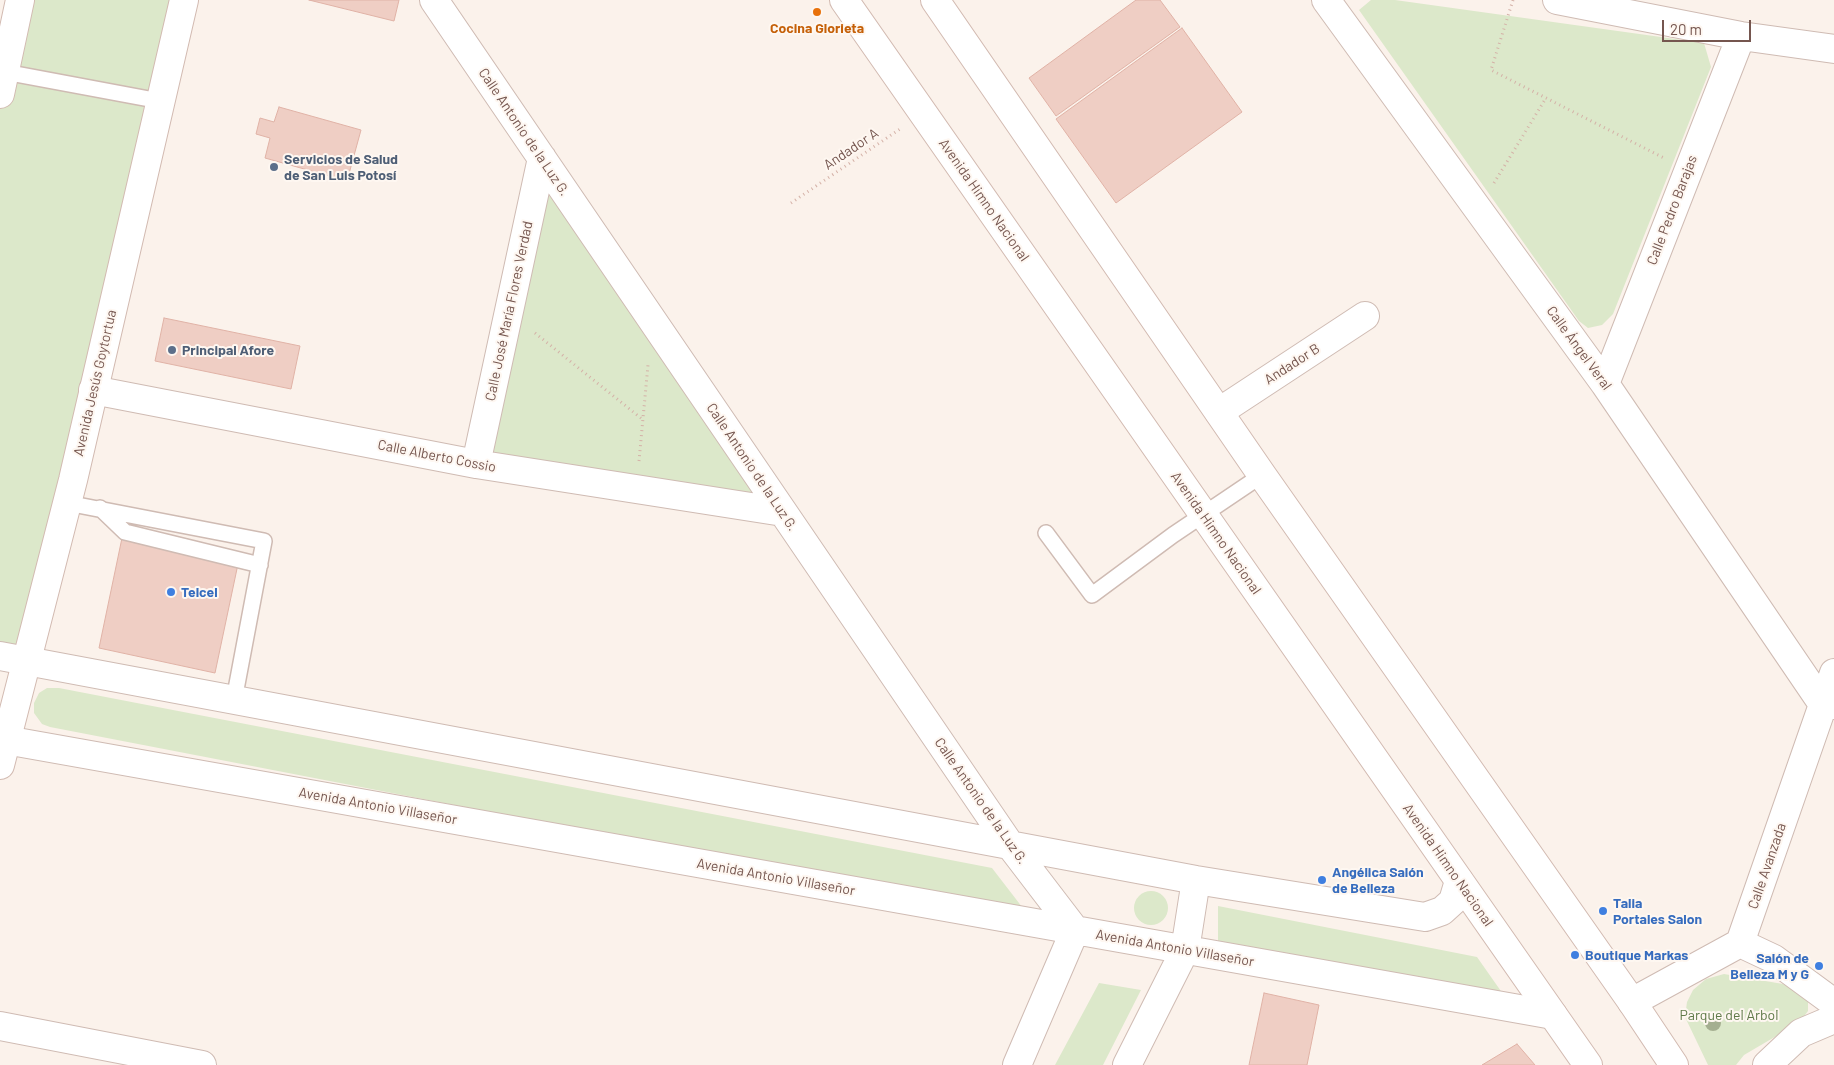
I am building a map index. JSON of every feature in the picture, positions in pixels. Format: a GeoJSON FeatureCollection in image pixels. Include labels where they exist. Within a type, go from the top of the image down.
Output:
{"type":"FeatureCollection","features":[{"type":"Feature","properties":{"kind":"street"},"geometry":{"type":"LineString","coordinates":[[2,79],[20,0]]}},
{"type":"Feature","properties":{"kind":"street","name":"Avenida Jesús Goytortua"},"geometry":{"type":"LineString","coordinates":[[2,748],[27,661],[67,503],[184,0]]}},
{"type":"Feature","properties":{"kind":"street","name":"Calle Antonio de la Luz G."},"geometry":{"type":"LineString","coordinates":[[434,0],[1010,845],[1075,930]]}},
{"type":"Feature","properties":{"kind":"street","name":"Avenida Himno Nacional"},"geometry":{"type":"LineString","coordinates":[[844,0],[1588,1065]]}},
{"type":"Feature","properties":{"kind":"street"},"geometry":{"type":"LineString","coordinates":[[935,0],[1262,475],[1632,1002],[1674,1065]]}},
{"type":"Feature","properties":{"kind":"street","name":"Calle Ángel Veral"},"geometry":{"type":"LineString","coordinates":[[1326,0],[1606,384],[1828,704]]}},
{"type":"Feature","properties":{"kind":"street"},"geometry":{"type":"LineString","coordinates":[[1557,0],[1741,36],[1834,50]]}},
{"type":"Feature","properties":{"kind":"street","name":"Calle Pedro Barajas"},"geometry":{"type":"LineString","coordinates":[[1606,384],[1687,170],[1741,36]]}},
{"type":"Feature","properties":{"kind":"street","name":"Calle José María Flores Verdad"},"geometry":{"type":"LineString","coordinates":[[476,464],[542,158]]}},
{"type":"Feature","properties":{"kind":"street","name":"Andador B"},"geometry":{"type":"LineString","coordinates":[[1219,412],[1365,316]]}},
{"type":"Feature","properties":{"kind":"street","name":"Calle Alberto Cossio"},"geometry":{"type":"LineString","coordinates":[[94,390],[476,464],[783,512]]}},
{"type":"Feature","properties":{"kind":"street"},"geometry":{"type":"LineString","coordinates":[[0,656],[1196,880],[1425,917],[1442,911],[1453,901],[1458,881]]}},
{"type":"Feature","properties":{"kind":"street","name":"Calle Avanzada"},"geometry":{"type":"LineString","coordinates":[[1740,943],[1828,704],[1834,673]]}},
{"type":"Feature","properties":{"kind":"street","name":"Avenida Antonio Villaseñor"},"geometry":{"type":"LineString","coordinates":[[2,748],[1075,930],[1553,1015]]}},
{"type":"Feature","properties":{"kind":"street"},"geometry":{"type":"LineString","coordinates":[[1127,1065],[1185,950],[1196,880]]}},
{"type":"Feature","properties":{"kind":"street"},"geometry":{"type":"LineString","coordinates":[[1017,1065],[1075,930]]}},
{"type":"Feature","properties":{"kind":"street"},"geometry":{"type":"LineString","coordinates":[[1632,1002],[1740,943],[1774,959],[1834,1004]]}},
{"type":"Feature","properties":{"kind":"street"},"geometry":{"type":"LineString","coordinates":[[1767,1065],[1801,1033],[1834,1019]]}},
{"type":"Feature","properties":{"kind":"street"},"geometry":{"type":"LineString","coordinates":[[0,1026],[202,1065]]}},
{"type":"Feature","properties":{"kind":"lane"},"geometry":{"type":"LineString","coordinates":[[2,79],[160,102]]}},
{"type":"Feature","properties":{"kind":"lane"},"geometry":{"type":"LineString","coordinates":[[1046,533],[1092,595],[1262,475]]}},
{"type":"Feature","properties":{"kind":"lane"},"geometry":{"type":"LineString","coordinates":[[67,503],[264,541],[234,700]]}},
{"type":"Feature","properties":{"kind":"lane"},"geometry":{"type":"LineString","coordinates":[[100,508],[125,532],[260,565]]}},
{"type":"Feature","properties":{"kind":"path"},"geometry":{"type":"LineString","coordinates":[[1514,0],[1491,70],[1687,170]]}},
{"type":"Feature","properties":{"kind":"path"},"geometry":{"type":"LineString","coordinates":[[1479,208],[1546,98]]}},
{"type":"Feature","properties":{"kind":"path","name":"Andador A"},"geometry":{"type":"LineString","coordinates":[[791,203],[923,113]]}},
{"type":"Feature","properties":{"kind":"path"},"geometry":{"type":"LineString","coordinates":[[509,312],[642,419]]}},
{"type":"Feature","properties":{"kind":"path"},"geometry":{"type":"LineString","coordinates":[[636,489],[652,319]]}},
{"type":"Feature","properties":{"kind":"green space"},"geometry":{"type":"Polygon","coordinates":[[[21,0],[182,0],[27,661],[0,656],[0,97],[21,0]]]}},
{"type":"Feature","properties":{"kind":"green space"},"geometry":{"type":"Polygon","coordinates":[[[1371,0],[1395,0],[1704,43],[1711,67],[1613,314],[1602,325],[1588,328],[1579,321],[1359,10],[1371,0]]]}},
{"type":"Feature","properties":{"kind":"green space"},"geometry":{"type":"Polygon","coordinates":[[[542,158],[783,512],[476,464],[542,158]]]}},
{"type":"Feature","properties":{"kind":"green space"},"geometry":{"type":"Polygon","coordinates":[[[47,688],[59,688],[992,868],[1029,916],[50,727],[42,724],[34,713],[34,703],[39,693],[47,688]]]}},
{"type":"Feature","properties":{"kind":"green space"},"geometry":{"type":"Polygon","coordinates":[[[1151,891],[1158,892],[1163,896],[1167,901],[1167,915],[1163,920],[1158,924],[1151,925],[1144,924],[1139,920],[1135,915],[1134,908],[1135,901],[1139,896],[1144,892],[1151,891]]]}},
{"type":"Feature","properties":{"kind":"green space"},"geometry":{"type":"Polygon","coordinates":[[[1218,906],[1477,957],[1510,1004],[1218,953],[1218,906]]]}},
{"type":"Feature","properties":{"kind":"green space","name":"Parque del Arbol"},"geometry":{"type":"Polygon","coordinates":[[[1724,974],[1783,984],[1797,991],[1808,1000],[1808,1011],[1802,1019],[1790,1028],[1744,1055],[1736,1065],[1708,1065],[1685,1017],[1687,1002],[1693,990],[1706,979],[1724,974]]]}},
{"type":"Feature","properties":{"kind":"green space"},"geometry":{"type":"Polygon","coordinates":[[[1099,983],[1141,990],[1103,1065],[1055,1065],[1099,983]]]}},
{"type":"Feature","properties":{"kind":"building"},"geometry":{"type":"Polygon","coordinates":[[[309,0],[399,0],[394,21],[309,0]]]}},
{"type":"Feature","properties":{"kind":"building"},"geometry":{"type":"Polygon","coordinates":[[[1136,0],[1160,0],[1180,27],[1056,116],[1029,78],[1136,0]]]}},
{"type":"Feature","properties":{"kind":"building"},"geometry":{"type":"Polygon","coordinates":[[[1182,28],[1242,112],[1116,203],[1056,119],[1182,28]]]}},
{"type":"Feature","properties":{"kind":"building"},"geometry":{"type":"Polygon","coordinates":[[[279,107],[361,130],[347,181],[265,158],[270,138],[256,134],[260,118],[274,122],[279,107]]]}},
{"type":"Feature","properties":{"kind":"building"},"geometry":{"type":"Polygon","coordinates":[[[164,318],[300,346],[291,389],[155,361],[164,318]]]}},
{"type":"Feature","properties":{"kind":"building","name":"Telcel"},"geometry":{"type":"Polygon","coordinates":[[[122,538],[238,564],[215,673],[99,648],[122,538]]]}},
{"type":"Feature","properties":{"kind":"building"},"geometry":{"type":"Polygon","coordinates":[[[1264,993],[1319,1005],[1307,1065],[1249,1065],[1264,993]]]}},
{"type":"Feature","properties":{"kind":"building"},"geometry":{"type":"Polygon","coordinates":[[[1517,1044],[1535,1065],[1482,1065],[1517,1044]]]}},
{"type":"Feature","properties":{"kind":"place","name":"Cocina Glorieta"},"geometry":{"type":"Point","coordinates":[817,12]}},
{"type":"Feature","properties":{"kind":"place","name":"Servicios de Salud de San Luis Potosí"},"geometry":{"type":"Point","coordinates":[274,167]}},
{"type":"Feature","properties":{"kind":"place","name":"Principal Afore"},"geometry":{"type":"Point","coordinates":[172,350]}},
{"type":"Feature","properties":{"kind":"place","name":"Telcel"},"geometry":{"type":"Point","coordinates":[171,592]}},
{"type":"Feature","properties":{"kind":"place","name":"Angélica Salón de Belleza"},"geometry":{"type":"Point","coordinates":[1322,880]}},
{"type":"Feature","properties":{"kind":"place","name":"Talia Portales Salon"},"geometry":{"type":"Point","coordinates":[1603,911]}},
{"type":"Feature","properties":{"kind":"place","name":"Boutique Markas"},"geometry":{"type":"Point","coordinates":[1575,955]}},
{"type":"Feature","properties":{"kind":"place","name":"Salón de Belleza M y G"},"geometry":{"type":"Point","coordinates":[1819,966]}}]}
